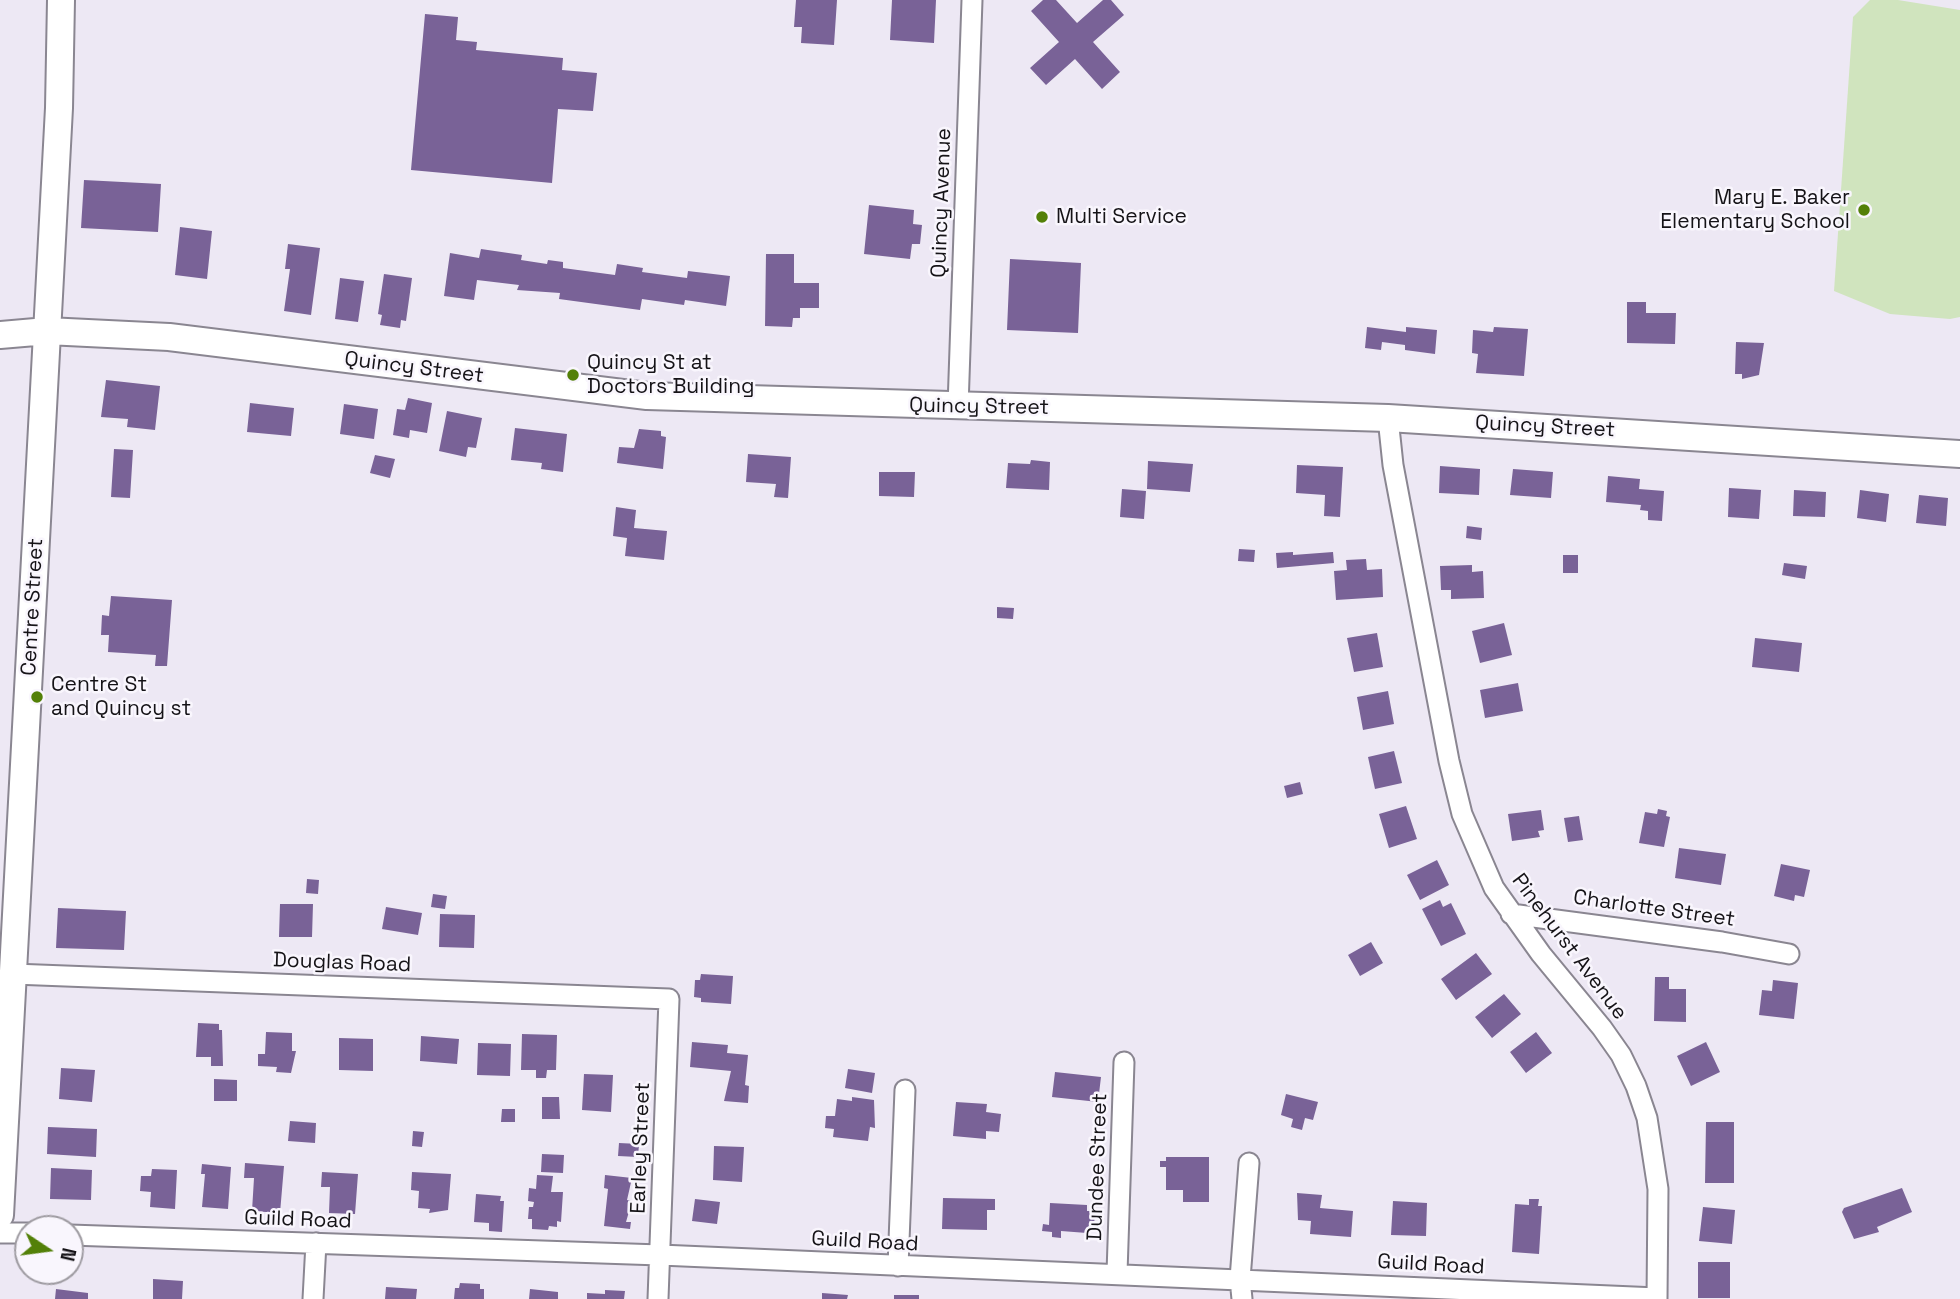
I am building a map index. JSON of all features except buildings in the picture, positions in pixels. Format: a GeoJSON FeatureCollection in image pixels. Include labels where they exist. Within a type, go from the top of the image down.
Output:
{"type":"FeatureCollection","features":[{"type":"Feature","properties":{"kind":"main road","name":"Centre Street"},"geometry":{"type":"LineString","coordinates":[[0,1215],[59,108],[61,0]]}},
{"type":"Feature","properties":{"kind":"main road","name":"Quincy Street"},"geometry":{"type":"LineString","coordinates":[[0,335],[47,331],[169,337],[647,396],[1388,418],[1960,454]]}},
{"type":"Feature","properties":{"kind":"street","name":"Quincy Avenue"},"geometry":{"type":"LineString","coordinates":[[958,407],[972,0]]}},
{"type":"Feature","properties":{"kind":"street","name":"Pinehurst Avenue"},"geometry":{"type":"LineString","coordinates":[[1388,418],[1393,465],[1456,790],[1481,863],[1511,914],[1602,1028],[1621,1055],[1636,1086],[1647,1118],[1658,1189],[1657,1298]]}},
{"type":"Feature","properties":{"kind":"street","name":"Charlotte Street"},"geometry":{"type":"LineString","coordinates":[[1511,914],[1722,942],[1789,954]]}},
{"type":"Feature","properties":{"kind":"street","name":"Douglas Road"},"geometry":{"type":"LineString","coordinates":[[13,974],[669,999]]}},
{"type":"Feature","properties":{"kind":"street","name":"Earley Street"},"geometry":{"type":"LineString","coordinates":[[658,1299],[669,999]]}},
{"type":"Feature","properties":{"kind":"street","name":"Dundee Street"},"geometry":{"type":"LineString","coordinates":[[1117,1273],[1124,1062]]}},
{"type":"Feature","properties":{"kind":"street"},"geometry":{"type":"LineString","coordinates":[[898,1266],[905,1090]]}},
{"type":"Feature","properties":{"kind":"street"},"geometry":{"type":"LineString","coordinates":[[1242,1299],[1240,1279],[1249,1163]]}},
{"type":"Feature","properties":{"kind":"street","name":"Guild Road"},"geometry":{"type":"LineString","coordinates":[[84,1235],[1117,1273],[1657,1298]]}},
{"type":"Feature","properties":{"kind":"street"},"geometry":{"type":"LineString","coordinates":[[313,1299],[316,1243]]}},
{"type":"Feature","properties":{"kind":"green space"},"geometry":{"type":"Polygon","coordinates":[[[1870,0],[1898,0],[1960,10],[1960,317],[1950,319],[1890,314],[1834,291],[1853,17],[1870,0]]]}},
{"type":"Feature","properties":{"kind":"place","name":"Mary E. Baker Elementary School"},"geometry":{"type":"Point","coordinates":[1864,210]}},
{"type":"Feature","properties":{"kind":"place","name":"Multi Service"},"geometry":{"type":"Point","coordinates":[1042,217]}},
{"type":"Feature","properties":{"kind":"place","name":"Quincy St at Doctors Building"},"geometry":{"type":"Point","coordinates":[573,375]}},
{"type":"Feature","properties":{"kind":"place","name":"Centre St and Quincy st"},"geometry":{"type":"Point","coordinates":[37,697]}}]}
